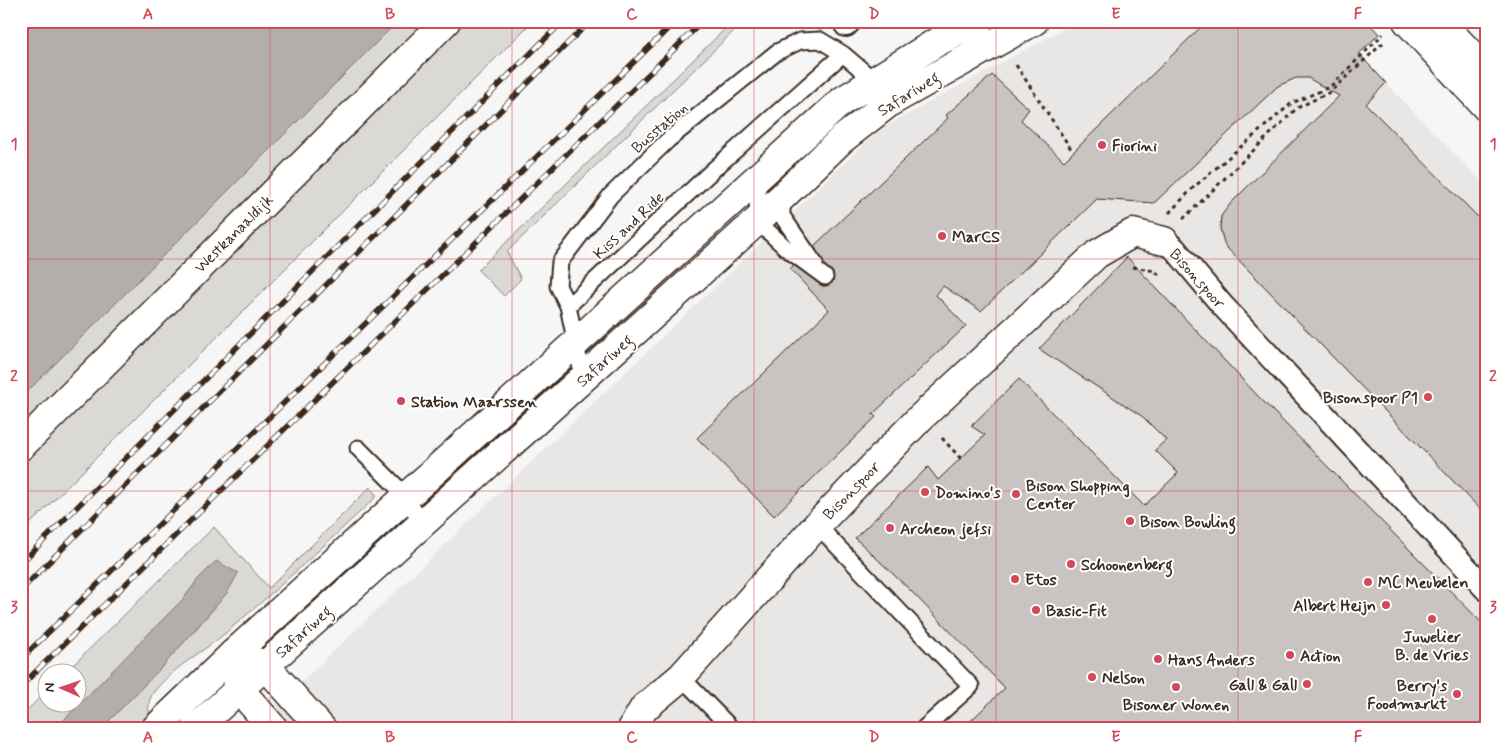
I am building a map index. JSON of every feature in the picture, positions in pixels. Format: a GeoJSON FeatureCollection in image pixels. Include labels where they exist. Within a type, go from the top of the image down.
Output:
{"type":"FeatureCollection","features":[{"type":"Feature","properties":{"kind":"street","name":"Westkanaaldijk"},"geometry":{"type":"LineString","coordinates":[[21,446],[446,21]]}},
{"type":"Feature","properties":{"kind":"street","name":"Safariweg"},"geometry":{"type":"LineString","coordinates":[[195,729],[757,221],[841,140],[881,92],[937,42],[979,21]]}},
{"type":"Feature","properties":{"kind":"street","name":"Safariweg"},"geometry":{"type":"LineString","coordinates":[[155,729],[233,654],[842,101],[881,92],[1034,21]]}},
{"type":"Feature","properties":{"kind":"street"},"geometry":{"type":"LineString","coordinates":[[1440,21],[1486,70]]}},
{"type":"Feature","properties":{"kind":"street"},"geometry":{"type":"LineString","coordinates":[[1397,26],[1486,107]]}},
{"type":"Feature","properties":{"kind":"street","name":"Bisonspoor"},"geometry":{"type":"LineString","coordinates":[[632,729],[644,708],[690,686],[817,525],[919,419],[1097,254],[1133,233],[1164,241],[1174,248],[1222,305],[1486,589]]}},
{"type":"Feature","properties":{"kind":"street"},"geometry":{"type":"LineString","coordinates":[[274,729],[239,689],[233,654],[266,665],[322,729]]}},
{"type":"Feature","properties":{"kind":"lane","name":"Busstation"},"geometry":{"type":"LineString","coordinates":[[584,378],[568,306],[558,286],[560,262],[611,195],[668,140],[777,52],[800,41],[820,40],[843,54],[864,71],[881,92]]}},
{"type":"Feature","properties":{"kind":"lane","name":"Kiss and Ride"},"geometry":{"type":"LineString","coordinates":[[568,306],[713,170],[843,54]]}},
{"type":"Feature","properties":{"kind":"lane"},"geometry":{"type":"LineString","coordinates":[[758,178],[757,221],[787,249],[825,277],[782,216],[782,197]]}},
{"type":"Feature","properties":{"kind":"lane"},"geometry":{"type":"LineString","coordinates":[[358,448],[398,489],[423,522]]}},
{"type":"Feature","properties":{"kind":"lane","name":"Bisonspoor"},"geometry":{"type":"LineString","coordinates":[[817,525],[971,686],[923,729]]}},
{"type":"Feature","properties":{"kind":"lane"},"geometry":{"type":"LineString","coordinates":[[690,686],[732,729]]}},
{"type":"Feature","properties":{"kind":"path"},"geometry":{"type":"LineString","coordinates":[[1169,214],[1194,187],[1292,103],[1330,87],[1397,26]]}},
{"type":"Feature","properties":{"kind":"path"},"geometry":{"type":"LineString","coordinates":[[998,39],[1073,152]]}},
{"type":"Feature","properties":{"kind":"path"},"geometry":{"type":"LineString","coordinates":[[1155,271],[1157,257],[1164,241],[1181,221],[1297,108],[1330,92],[1386,40]]}},
{"type":"Feature","properties":{"kind":"path"},"geometry":{"type":"LineString","coordinates":[[1125,267],[1155,271],[1161,278]]}},
{"type":"Feature","properties":{"kind":"path"},"geometry":{"type":"LineString","coordinates":[[936,445],[950,432]]}},
{"type":"Feature","properties":{"kind":"path"},"geometry":{"type":"LineString","coordinates":[[670,729],[690,686]]}},
{"type":"Feature","properties":{"kind":"shaded area"},"geometry":{"type":"Polygon","coordinates":[[[21,21],[398,21],[21,398],[21,21]]]}},
{"type":"Feature","properties":{"kind":"shaded area"},"geometry":{"type":"Polygon","coordinates":[[[398,21],[433,21],[21,434],[21,398],[398,21]]]}},
{"type":"Feature","properties":{"kind":"shaded area"},"geometry":{"type":"Polygon","coordinates":[[[459,21],[533,21],[21,533],[21,456],[459,21]]]}},
{"type":"Feature","properties":{"kind":"shaded area"},"geometry":{"type":"Polygon","coordinates":[[[733,21],[744,21],[507,252],[521,279],[504,296],[478,270],[733,21]]]}},
{"type":"Feature","properties":{"kind":"shaded area"},"geometry":{"type":"Polygon","coordinates":[[[1077,21],[1325,21],[1486,186],[1486,729],[253,728],[879,130],[1077,21]]]}},
{"type":"Feature","properties":{"kind":"shaded area"},"geometry":{"type":"Polygon","coordinates":[[[370,487],[377,496],[247,615],[182,665],[154,691],[150,698],[150,716],[137,729],[101,729],[197,628],[225,595],[238,572],[199,578],[184,598],[88,695],[88,662],[76,662],[214,527],[269,588],[370,487]]]}},
{"type":"Feature","properties":{"kind":"shaded area"},"geometry":{"type":"Polygon","coordinates":[[[216,561],[238,573],[227,593],[163,666],[101,729],[55,729],[72,712],[88,712],[88,695],[184,598],[199,578],[216,561]]]}},
{"type":"Feature","properties":{"kind":"shaded area"},"geometry":{"type":"Polygon","coordinates":[[[38,700],[38,712],[72,712],[55,729],[21,729],[21,716],[38,700]]]}},
{"type":"Feature","properties":{"kind":"building"},"geometry":{"type":"Polygon","coordinates":[[[1207,21],[1367,21],[1379,34],[1359,54],[1386,83],[1366,104],[1486,225],[1486,515],[1225,246],[1220,229],[1221,216],[1231,203],[1339,96],[1308,78],[1296,78],[1278,86],[1154,203],[1097,199],[981,311],[943,286],[936,295],[966,326],[873,414],[876,417],[774,516],[697,438],[829,310],[790,269],[794,265],[823,286],[832,283],[833,273],[824,265],[814,246],[948,118],[946,115],[992,75],[1029,109],[1021,120],[1064,161],[1207,21]]]}},
{"type":"Feature","properties":{"kind":"building","name":"Bison Shopping Center"},"geometry":{"type":"Polygon","coordinates":[[[1127,257],[1257,395],[1486,627],[1486,717],[1475,729],[962,729],[1005,688],[911,591],[855,538],[928,467],[938,480],[985,435],[971,426],[1019,379],[1144,506],[1178,473],[1155,450],[1166,440],[1143,417],[1039,349],[1127,257]]]}},
{"type":"Feature","properties":{"kind":"railway"},"geometry":{"type":"LineString","coordinates":[[21,563],[563,21]]}},
{"type":"Feature","properties":{"kind":"railway"},"geometry":{"type":"LineString","coordinates":[[21,590],[590,21]]}},
{"type":"Feature","properties":{"kind":"railway"},"geometry":{"type":"LineString","coordinates":[[21,659],[676,21]]}},
{"type":"Feature","properties":{"kind":"railway"},"geometry":{"type":"LineString","coordinates":[[21,686],[703,21]]}},
{"type":"Feature","properties":{"kind":"place","name":"Fiorini"},"geometry":{"type":"Point","coordinates":[1102,145]}},
{"type":"Feature","properties":{"kind":"place","name":"MarCS"},"geometry":{"type":"Point","coordinates":[942,236]}},
{"type":"Feature","properties":{"kind":"place","name":"Bisonspoor P1"},"geometry":{"type":"Point","coordinates":[1428,397]}},
{"type":"Feature","properties":{"kind":"place","name":"Station Maarssen"},"geometry":{"type":"Point","coordinates":[401,401]}},
{"type":"Feature","properties":{"kind":"place","name":"Domino's"},"geometry":{"type":"Point","coordinates":[925,492]}},
{"type":"Feature","properties":{"kind":"place","name":"Bison Shopping Center"},"geometry":{"type":"Point","coordinates":[1016,494]}},
{"type":"Feature","properties":{"kind":"place","name":"Bison Bowling"},"geometry":{"type":"Point","coordinates":[1130,521]}},
{"type":"Feature","properties":{"kind":"place","name":"Archeon jefsi"},"geometry":{"type":"Point","coordinates":[890,528]}},
{"type":"Feature","properties":{"kind":"place","name":"Schoonenberg"},"geometry":{"type":"Point","coordinates":[1071,564]}},
{"type":"Feature","properties":{"kind":"place","name":"Etos"},"geometry":{"type":"Point","coordinates":[1015,579]}},
{"type":"Feature","properties":{"kind":"place","name":"MC Meubelen"},"geometry":{"type":"Point","coordinates":[1368,582]}},
{"type":"Feature","properties":{"kind":"place","name":"Albert Heijn"},"geometry":{"type":"Point","coordinates":[1386,605]}},
{"type":"Feature","properties":{"kind":"place","name":"Basic-Fit"},"geometry":{"type":"Point","coordinates":[1036,610]}},
{"type":"Feature","properties":{"kind":"place","name":"Juwelier B. de Vries"},"geometry":{"type":"Point","coordinates":[1432,619]}},
{"type":"Feature","properties":{"kind":"place","name":"Action"},"geometry":{"type":"Point","coordinates":[1290,655]}},
{"type":"Feature","properties":{"kind":"place","name":"Hans Anders"},"geometry":{"type":"Point","coordinates":[1158,659]}},
{"type":"Feature","properties":{"kind":"place","name":"Nelson"},"geometry":{"type":"Point","coordinates":[1092,677]}},
{"type":"Feature","properties":{"kind":"place","name":"Gall & Gall"},"geometry":{"type":"Point","coordinates":[1307,684]}},
{"type":"Feature","properties":{"kind":"place","name":"Bisoner Wonen"},"geometry":{"type":"Point","coordinates":[1176,687]}},
{"type":"Feature","properties":{"kind":"place","name":"Berry's Foodmarkt"},"geometry":{"type":"Point","coordinates":[1457,694]}}]}
